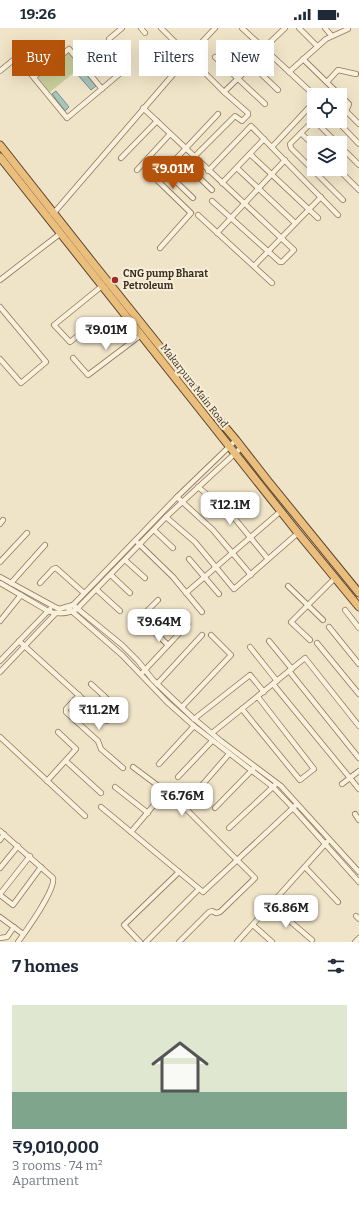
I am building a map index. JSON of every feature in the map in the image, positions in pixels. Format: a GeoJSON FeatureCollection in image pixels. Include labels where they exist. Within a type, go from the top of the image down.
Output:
{"type":"FeatureCollection","features":[{"type":"Feature","properties":{"kind":"highway","name":"Makarpura Main Road"},"geometry":{"type":"LineString","coordinates":[[0,145],[51,215],[61,233],[102,286],[359,608]]}},
{"type":"Feature","properties":{"kind":"highway","name":"Makarpura Main Road"},"geometry":{"type":"LineString","coordinates":[[0,157],[93,263],[359,593]]}},
{"type":"Feature","properties":{"kind":"street"},"geometry":{"type":"LineString","coordinates":[[109,39],[122,28]]}},
{"type":"Feature","properties":{"kind":"street"},"geometry":{"type":"LineString","coordinates":[[141,28],[145,33]]}},
{"type":"Feature","properties":{"kind":"street"},"geometry":{"type":"LineString","coordinates":[[161,28],[173,40]]}},
{"type":"Feature","properties":{"kind":"street"},"geometry":{"type":"LineString","coordinates":[[203,40],[215,28]]}},
{"type":"Feature","properties":{"kind":"street"},"geometry":{"type":"LineString","coordinates":[[242,28],[255,40]]}},
{"type":"Feature","properties":{"kind":"street"},"geometry":{"type":"LineString","coordinates":[[274,40],[285,28]]}},
{"type":"Feature","properties":{"kind":"street"},"geometry":{"type":"LineString","coordinates":[[299,28],[317,46]]}},
{"type":"Feature","properties":{"kind":"street"},"geometry":{"type":"LineString","coordinates":[[325,28],[331,35]]}},
{"type":"Feature","properties":{"kind":"street"},"geometry":{"type":"LineString","coordinates":[[289,72],[303,58],[331,35],[348,29]]}},
{"type":"Feature","properties":{"kind":"street"},"geometry":{"type":"LineString","coordinates":[[34,78],[69,49],[102,89]]}},
{"type":"Feature","properties":{"kind":"street"},"geometry":{"type":"LineString","coordinates":[[0,71],[17,57],[66,118],[118,76]]}},
{"type":"Feature","properties":{"kind":"street"},"geometry":{"type":"LineString","coordinates":[[274,58],[307,89]]}},
{"type":"Feature","properties":{"kind":"street"},"geometry":{"type":"LineString","coordinates":[[303,58],[349,104],[346,111],[359,124]]}},
{"type":"Feature","properties":{"kind":"street"},"geometry":{"type":"LineString","coordinates":[[327,82],[338,70],[356,74]]}},
{"type":"Feature","properties":{"kind":"street"},"geometry":{"type":"LineString","coordinates":[[51,215],[171,76]]}},
{"type":"Feature","properties":{"kind":"street"},"geometry":{"type":"LineString","coordinates":[[194,157],[234,116],[242,121],[248,115],[248,113],[208,76]]}},
{"type":"Feature","properties":{"kind":"street"},"geometry":{"type":"LineString","coordinates":[[235,76],[265,104]]}},
{"type":"Feature","properties":{"kind":"street"},"geometry":{"type":"LineString","coordinates":[[224,92],[241,76]]}},
{"type":"Feature","properties":{"kind":"street"},"geometry":{"type":"LineString","coordinates":[[263,76],[278,90]]}},
{"type":"Feature","properties":{"kind":"street"},"geometry":{"type":"LineString","coordinates":[[143,108],[208,171],[294,249],[282,262],[280,262],[212,201]]}},
{"type":"Feature","properties":{"kind":"street"},"geometry":{"type":"LineString","coordinates":[[272,147],[307,110]]}},
{"type":"Feature","properties":{"kind":"street"},"geometry":{"type":"LineString","coordinates":[[160,248],[191,213],[158,181],[158,178],[218,114]]}},
{"type":"Feature","properties":{"kind":"street"},"geometry":{"type":"LineString","coordinates":[[121,158],[157,121]]}},
{"type":"Feature","properties":{"kind":"street"},"geometry":{"type":"LineString","coordinates":[[208,171],[251,126],[338,215]]}},
{"type":"Feature","properties":{"kind":"street"},"geometry":{"type":"LineString","coordinates":[[307,127],[290,144],[290,148],[343,200]]}},
{"type":"Feature","properties":{"kind":"street"},"geometry":{"type":"LineString","coordinates":[[322,128],[330,136]]}},
{"type":"Feature","properties":{"kind":"street"},"geometry":{"type":"LineString","coordinates":[[344,128],[359,144]]}},
{"type":"Feature","properties":{"kind":"street"},"geometry":{"type":"LineString","coordinates":[[301,133],[307,139]]}},
{"type":"Feature","properties":{"kind":"street"},"geometry":{"type":"LineString","coordinates":[[137,170],[170,134]]}},
{"type":"Feature","properties":{"kind":"street"},"geometry":{"type":"LineString","coordinates":[[222,183],[264,139]]}},
{"type":"Feature","properties":{"kind":"street"},"geometry":{"type":"LineString","coordinates":[[347,153],[359,166]]}},
{"type":"Feature","properties":{"kind":"street"},"geometry":{"type":"LineString","coordinates":[[250,154],[318,218]]}},
{"type":"Feature","properties":{"kind":"street"},"geometry":{"type":"LineString","coordinates":[[178,157],[212,190]]}},
{"type":"Feature","properties":{"kind":"street"},"geometry":{"type":"LineString","coordinates":[[217,233],[285,160]]}},
{"type":"Feature","properties":{"kind":"street"},"geometry":{"type":"LineString","coordinates":[[236,168],[295,223]]}},
{"type":"Feature","properties":{"kind":"street"},"geometry":{"type":"LineString","coordinates":[[165,170],[193,198]]}},
{"type":"Feature","properties":{"kind":"street"},"geometry":{"type":"LineString","coordinates":[[345,176],[359,190]]}},
{"type":"Feature","properties":{"kind":"street"},"geometry":{"type":"LineString","coordinates":[[254,266],[321,197]]}},
{"type":"Feature","properties":{"kind":"street"},"geometry":{"type":"LineString","coordinates":[[198,215],[272,283]]}},
{"type":"Feature","properties":{"kind":"street"},"geometry":{"type":"LineString","coordinates":[[0,280],[61,233]]}},
{"type":"Feature","properties":{"kind":"street"},"geometry":{"type":"LineString","coordinates":[[85,330],[70,342],[54,325],[102,286]]}},
{"type":"Feature","properties":{"kind":"street"},"geometry":{"type":"LineString","coordinates":[[0,307],[46,362],[21,383],[0,359]]}},
{"type":"Feature","properties":{"kind":"street"},"geometry":{"type":"LineString","coordinates":[[73,358],[88,375],[140,334]]}},
{"type":"Feature","properties":{"kind":"street"},"geometry":{"type":"LineString","coordinates":[[0,672],[59,609],[73,605],[177,497],[236,440]]}},
{"type":"Feature","properties":{"kind":"street"},"geometry":{"type":"LineString","coordinates":[[1,585],[55,614],[72,612],[78,609],[166,517],[242,447]]}},
{"type":"Feature","properties":{"kind":"street"},"geometry":{"type":"LineString","coordinates":[[198,487],[231,514],[268,559]]}},
{"type":"Feature","properties":{"kind":"street"},"geometry":{"type":"LineString","coordinates":[[177,497],[213,530],[251,575]]}},
{"type":"Feature","properties":{"kind":"street"},"geometry":{"type":"LineString","coordinates":[[186,593],[281,511]]}},
{"type":"Feature","properties":{"kind":"street"},"geometry":{"type":"LineString","coordinates":[[166,517],[195,542],[234,590],[298,533]]}},
{"type":"Feature","properties":{"kind":"street"},"geometry":{"type":"LineString","coordinates":[[154,530],[173,548]]}},
{"type":"Feature","properties":{"kind":"street"},"geometry":{"type":"LineString","coordinates":[[0,562],[27,533]]}},
{"type":"Feature","properties":{"kind":"street"},"geometry":{"type":"LineString","coordinates":[[135,540],[173,577],[202,612]]}},
{"type":"Feature","properties":{"kind":"street"},"geometry":{"type":"LineString","coordinates":[[11,583],[45,545]]}},
{"type":"Feature","properties":{"kind":"street"},"geometry":{"type":"LineString","coordinates":[[189,559],[219,594]]}},
{"type":"Feature","properties":{"kind":"street"},"geometry":{"type":"LineString","coordinates":[[125,560],[145,578]]}},
{"type":"Feature","properties":{"kind":"street"},"geometry":{"type":"LineString","coordinates":[[40,583],[53,569],[56,568],[84,593]]}},
{"type":"Feature","properties":{"kind":"street"},"geometry":{"type":"LineString","coordinates":[[111,575],[130,593]]}},
{"type":"Feature","properties":{"kind":"street"},"geometry":{"type":"LineString","coordinates":[[0,577],[59,609]]}},
{"type":"Feature","properties":{"kind":"street"},"geometry":{"type":"LineString","coordinates":[[310,640],[291,622],[334,578]]}},
{"type":"Feature","properties":{"kind":"street"},"geometry":{"type":"LineString","coordinates":[[288,586],[323,620]]}},
{"type":"Feature","properties":{"kind":"street"},"geometry":{"type":"LineString","coordinates":[[97,590],[120,611]]}},
{"type":"Feature","properties":{"kind":"street"},"geometry":{"type":"LineString","coordinates":[[0,621],[21,595]]}},
{"type":"Feature","properties":{"kind":"street"},"geometry":{"type":"LineString","coordinates":[[158,600],[142,616],[141,619],[168,645]]}},
{"type":"Feature","properties":{"kind":"street"},"geometry":{"type":"LineString","coordinates":[[73,605],[122,645],[157,684],[194,719],[253,769]]}},
{"type":"Feature","properties":{"kind":"street"},"geometry":{"type":"LineString","coordinates":[[5,666],[0,661],[53,606]]}},
{"type":"Feature","properties":{"kind":"street"},"geometry":{"type":"LineString","coordinates":[[67,607],[112,645],[167,702],[194,726],[229,754],[275,785],[330,840],[359,872]]}},
{"type":"Feature","properties":{"kind":"street"},"geometry":{"type":"LineString","coordinates":[[345,610],[359,628]]}},
{"type":"Feature","properties":{"kind":"street"},"geometry":{"type":"LineString","coordinates":[[141,674],[188,624]]}},
{"type":"Feature","properties":{"kind":"street"},"geometry":{"type":"LineString","coordinates":[[329,627],[359,664]]}},
{"type":"Feature","properties":{"kind":"street"},"geometry":{"type":"LineString","coordinates":[[157,684],[202,635]]}},
{"type":"Feature","properties":{"kind":"street"},"geometry":{"type":"LineString","coordinates":[[182,707],[231,654],[211,635]]}},
{"type":"Feature","properties":{"kind":"street"},"geometry":{"type":"LineString","coordinates":[[19,641],[107,720]]}},
{"type":"Feature","properties":{"kind":"street"},"geometry":{"type":"LineString","coordinates":[[269,641],[359,758]]}},
{"type":"Feature","properties":{"kind":"street"},"geometry":{"type":"LineString","coordinates":[[317,643],[359,694]]}},
{"type":"Feature","properties":{"kind":"street"},"geometry":{"type":"LineString","coordinates":[[250,647],[277,681]]}},
{"type":"Feature","properties":{"kind":"street"},"geometry":{"type":"LineString","coordinates":[[212,734],[304,658],[306,658],[359,726]]}},
{"type":"Feature","properties":{"kind":"street"},"geometry":{"type":"LineString","coordinates":[[194,719],[250,675],[264,692]]}},
{"type":"Feature","properties":{"kind":"street"},"geometry":{"type":"LineString","coordinates":[[91,684],[118,710]]}},
{"type":"Feature","properties":{"kind":"street"},"geometry":{"type":"LineString","coordinates":[[273,684],[359,789]]}},
{"type":"Feature","properties":{"kind":"street"},"geometry":{"type":"LineString","coordinates":[[79,695],[66,709],[66,712],[98,741],[101,749],[123,768]]}},
{"type":"Feature","properties":{"kind":"street"},"geometry":{"type":"LineString","coordinates":[[93,708],[104,696]]}},
{"type":"Feature","properties":{"kind":"street"},"geometry":{"type":"LineString","coordinates":[[167,702],[171,697]]}},
{"type":"Feature","properties":{"kind":"street"},"geometry":{"type":"LineString","coordinates":[[242,710],[300,780],[314,769],[258,697]]}},
{"type":"Feature","properties":{"kind":"street"},"geometry":{"type":"LineString","coordinates":[[159,764],[194,726]]}},
{"type":"Feature","properties":{"kind":"street"},"geometry":{"type":"LineString","coordinates":[[47,781],[76,749],[58,732]]}},
{"type":"Feature","properties":{"kind":"street"},"geometry":{"type":"LineString","coordinates":[[1,739],[85,816]]}},
{"type":"Feature","properties":{"kind":"street"},"geometry":{"type":"LineString","coordinates":[[178,777],[212,741]]}},
{"type":"Feature","properties":{"kind":"street"},"geometry":{"type":"LineString","coordinates":[[197,791],[229,754]]}},
{"type":"Feature","properties":{"kind":"street"},"geometry":{"type":"LineString","coordinates":[[66,761],[101,793]]}},
{"type":"Feature","properties":{"kind":"street"},"geometry":{"type":"LineString","coordinates":[[133,767],[177,800],[254,877],[254,880],[220,912],[209,912],[179,942]]}},
{"type":"Feature","properties":{"kind":"street"},"geometry":{"type":"LineString","coordinates":[[215,808],[253,769]]}},
{"type":"Feature","properties":{"kind":"street"},"geometry":{"type":"LineString","coordinates":[[342,784],[359,771]]}},
{"type":"Feature","properties":{"kind":"street"},"geometry":{"type":"LineString","coordinates":[[229,828],[275,785]]}},
{"type":"Feature","properties":{"kind":"street"},"geometry":{"type":"LineString","coordinates":[[115,787],[148,813]]}},
{"type":"Feature","properties":{"kind":"street"},"geometry":{"type":"LineString","coordinates":[[131,832],[165,792]]}},
{"type":"Feature","properties":{"kind":"street"},"geometry":{"type":"LineString","coordinates":[[296,806],[325,844],[359,882]]}},
{"type":"Feature","properties":{"kind":"street"},"geometry":{"type":"LineString","coordinates":[[101,807],[199,889],[204,891],[296,806]]}},
{"type":"Feature","properties":{"kind":"street"},"geometry":{"type":"LineString","coordinates":[[355,814],[359,820]]}},
{"type":"Feature","properties":{"kind":"street"},"geometry":{"type":"LineString","coordinates":[[0,840],[2,833],[42,867],[54,881],[18,942]]}},
{"type":"Feature","properties":{"kind":"street"},"geometry":{"type":"LineString","coordinates":[[237,942],[330,840]]}},
{"type":"Feature","properties":{"kind":"street"},"geometry":{"type":"LineString","coordinates":[[0,868],[18,846]]}},
{"type":"Feature","properties":{"kind":"street"},"geometry":{"type":"LineString","coordinates":[[30,856],[0,895],[13,904],[42,867]]}},
{"type":"Feature","properties":{"kind":"street"},"geometry":{"type":"LineString","coordinates":[[305,867],[338,902]]}},
{"type":"Feature","properties":{"kind":"street"},"geometry":{"type":"LineString","coordinates":[[140,942],[124,926],[179,872]]}},
{"type":"Feature","properties":{"kind":"street"},"geometry":{"type":"LineString","coordinates":[[146,942],[199,889]]}},
{"type":"Feature","properties":{"kind":"street"},"geometry":{"type":"LineString","coordinates":[[271,905],[312,940]]}},
{"type":"Feature","properties":{"kind":"street"},"geometry":{"type":"LineString","coordinates":[[0,917],[23,934]]}},
{"type":"Feature","properties":{"kind":"street"},"geometry":{"type":"LineString","coordinates":[[253,924],[272,942]]}},
{"type":"Feature","properties":{"kind":"street"},"geometry":{"type":"LineString","coordinates":[[0,938],[7,937],[14,927]]}},
{"type":"Feature","properties":{"kind":"street"},"geometry":{"type":"LineString","coordinates":[[355,942],[359,938]]}},
{"type":"Feature","properties":{"kind":"green space"},"geometry":{"type":"Polygon","coordinates":[[[69,52],[73,57],[73,73],[50,92],[38,77],[65,76],[65,55],[69,52]]]}},
{"type":"Feature","properties":{"kind":"water"},"geometry":{"type":"Polygon","coordinates":[[[79,76],[88,76],[96,86],[91,90],[79,76]]]}},
{"type":"Feature","properties":{"kind":"water"},"geometry":{"type":"Polygon","coordinates":[[[56,91],[69,107],[65,111],[52,94],[56,91]]]}},
{"type":"Feature","properties":{"kind":"place","name":"CNG pump Bharat Petroleum"},"geometry":{"type":"Point","coordinates":[115,280]}}]}
